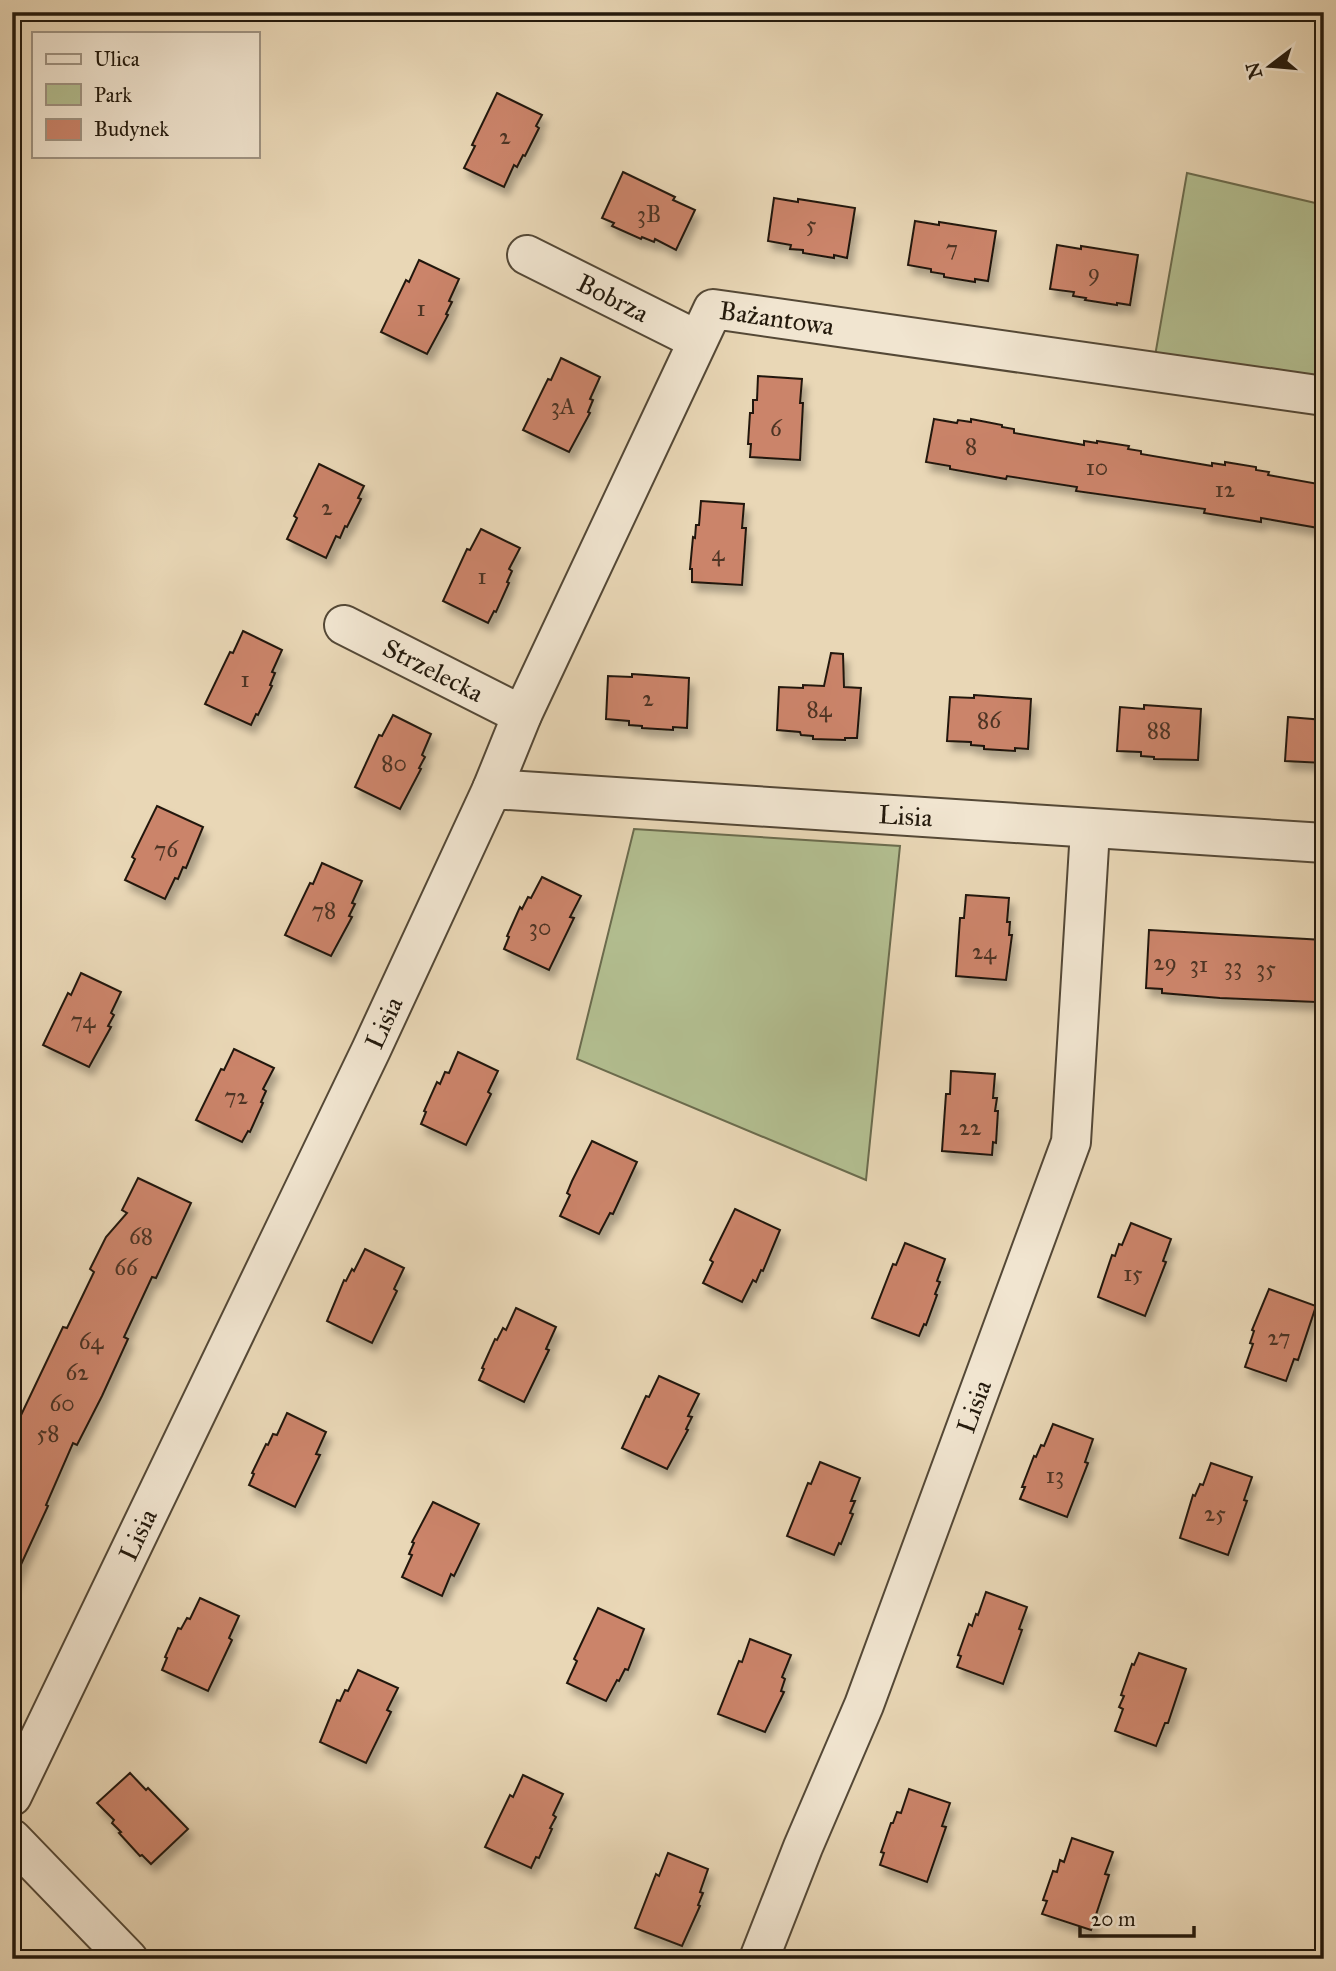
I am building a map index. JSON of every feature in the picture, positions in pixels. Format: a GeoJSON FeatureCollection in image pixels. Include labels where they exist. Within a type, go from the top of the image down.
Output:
{"type":"FeatureCollection","features":[{"type":"Feature","properties":{"kind":"street","name":"Bobrza"},"geometry":{"type":"LineString","coordinates":[[527,256],[697,340]]}},
{"type":"Feature","properties":{"kind":"street","name":"Bażantowa"},"geometry":{"type":"LineString","coordinates":[[492,789],[522,715],[713,309],[1324,396]]}},
{"type":"Feature","properties":{"kind":"street","name":"Strzelecka"},"geometry":{"type":"LineString","coordinates":[[344,625],[522,715]]}},
{"type":"Feature","properties":{"kind":"street","name":"Lisia"},"geometry":{"type":"LineString","coordinates":[[12,1796],[365,1062],[492,789],[1324,844]]}},
{"type":"Feature","properties":{"kind":"street","name":"Lisia"},"geometry":{"type":"LineString","coordinates":[[759,1959],[803,1847],[864,1705],[1071,1142],[1090,830]]}},
{"type":"Feature","properties":{"kind":"street"},"geometry":{"type":"LineString","coordinates":[[12,1839],[128,1959]]}},
{"type":"Feature","properties":{"kind":"green space"},"geometry":{"type":"Polygon","coordinates":[[[1187,173],[1324,205],[1324,385],[1155,356],[1187,173]]]}},
{"type":"Feature","properties":{"kind":"green space"},"geometry":{"type":"Polygon","coordinates":[[[634,829],[900,846],[866,1180],[577,1059],[634,829]]]}},
{"type":"Feature","properties":{"kind":"building"},"geometry":{"type":"Polygon","coordinates":[[[497,93],[542,115],[536,126],[539,128],[525,156],[523,155],[517,167],[514,165],[504,187],[464,168],[497,93]]]}},
{"type":"Feature","properties":{"kind":"building"},"geometry":{"type":"Polygon","coordinates":[[[623,172],[675,197],[673,200],[695,210],[676,250],[655,239],[654,242],[642,237],[641,239],[612,226],[614,223],[602,218],[623,172]]]}},
{"type":"Feature","properties":{"kind":"building"},"geometry":{"type":"Polygon","coordinates":[[[774,198],[855,208],[847,258],[803,253],[803,250],[790,249],[791,245],[768,241],[774,198]]]}},
{"type":"Feature","properties":{"kind":"building"},"geometry":{"type":"Polygon","coordinates":[[[915,221],[996,231],[988,281],[975,279],[975,282],[944,277],[944,274],[931,272],[931,269],[908,265],[915,221]]]}},
{"type":"Feature","properties":{"kind":"building"},"geometry":{"type":"Polygon","coordinates":[[[1057,245],[1138,255],[1130,305],[1085,300],[1086,298],[1073,296],[1074,292],[1050,289],[1057,245]]]}},
{"type":"Feature","properties":{"kind":"building"},"geometry":{"type":"Polygon","coordinates":[[[419,260],[459,279],[449,301],[452,302],[446,314],[448,315],[427,354],[381,332],[406,280],[409,282],[419,260]]]}},
{"type":"Feature","properties":{"kind":"building"},"geometry":{"type":"Polygon","coordinates":[[[561,358],[600,377],[590,399],[593,400],[588,412],[590,413],[569,452],[523,430],[561,358]]]}},
{"type":"Feature","properties":{"kind":"building"},"geometry":{"type":"Polygon","coordinates":[[[758,376],[802,379],[800,460],[750,457],[750,413],[753,413],[753,400],[757,400],[758,376]]]}},
{"type":"Feature","properties":{"kind":"building"},"geometry":{"type":"Polygon","coordinates":[[[934,419],[957,423],[958,420],[971,422],[971,419],[1002,425],[1014,429],[1014,433],[1084,445],[1084,441],[1097,441],[1129,446],[1128,449],[1141,451],[1141,454],[1212,466],[1212,463],[1225,465],[1225,462],[1256,467],[1256,470],[1269,472],[1268,475],[1324,485],[1324,529],[1261,518],[1261,522],[1204,513],[1205,509],[1076,491],[1077,487],[950,469],[950,466],[926,462],[934,419]]]}},
{"type":"Feature","properties":{"kind":"building"},"geometry":{"type":"Polygon","coordinates":[[[319,464],[364,486],[358,498],[361,499],[347,527],[345,526],[340,538],[336,536],[326,558],[287,539],[297,518],[294,516],[319,464]]]}},
{"type":"Feature","properties":{"kind":"building"},"geometry":{"type":"Polygon","coordinates":[[[701,501],[744,504],[742,528],[746,528],[742,585],[692,582],[690,569],[693,537],[695,538],[696,525],[699,525],[701,501]]]}},
{"type":"Feature","properties":{"kind":"building"},"geometry":{"type":"Polygon","coordinates":[[[481,529],[520,548],[509,569],[512,571],[507,582],[509,583],[488,623],[443,601],[467,549],[470,550],[481,529]]]}},
{"type":"Feature","properties":{"kind":"building"},"geometry":{"type":"Polygon","coordinates":[[[243,631],[282,650],[272,672],[275,673],[270,685],[272,686],[251,725],[205,704],[243,631]]]}},
{"type":"Feature","properties":{"kind":"building"},"geometry":{"type":"Polygon","coordinates":[[[831,653],[843,654],[844,687],[861,688],[857,738],[813,739],[813,736],[801,735],[800,732],[777,730],[779,687],[824,686],[831,653]]]}},
{"type":"Feature","properties":{"kind":"building"},"geometry":{"type":"Polygon","coordinates":[[[632,674],[689,678],[687,728],[642,728],[629,725],[629,721],[606,719],[608,676],[632,677],[632,674]]]}},
{"type":"Feature","properties":{"kind":"building"},"geometry":{"type":"Polygon","coordinates":[[[974,695],[1031,699],[1028,749],[984,749],[984,746],[971,745],[971,742],[947,741],[950,697],[974,698],[974,695]]]}},
{"type":"Feature","properties":{"kind":"building"},"geometry":{"type":"Polygon","coordinates":[[[1144,705],[1201,709],[1198,760],[1154,759],[1141,756],[1141,752],[1117,751],[1120,707],[1144,709],[1144,705]]]}},
{"type":"Feature","properties":{"kind":"building"},"geometry":{"type":"Polygon","coordinates":[[[393,715],[431,734],[422,755],[425,757],[419,768],[421,769],[400,809],[355,787],[379,735],[382,736],[393,715]]]}},
{"type":"Feature","properties":{"kind":"building"},"geometry":{"type":"Polygon","coordinates":[[[1288,717],[1324,720],[1324,763],[1285,761],[1288,717]]]}},
{"type":"Feature","properties":{"kind":"building"},"geometry":{"type":"Polygon","coordinates":[[[157,806],[203,827],[186,868],[183,867],[178,879],[175,878],[165,899],[125,880],[135,859],[132,857],[157,806]]]}},
{"type":"Feature","properties":{"kind":"building"},"geometry":{"type":"Polygon","coordinates":[[[322,863],[362,881],[352,903],[355,904],[349,916],[352,917],[331,956],[285,935],[322,863]]]}},
{"type":"Feature","properties":{"kind":"building"},"geometry":{"type":"Polygon","coordinates":[[[542,877],[581,896],[570,917],[574,918],[549,970],[504,949],[520,907],[522,909],[528,897],[531,898],[542,877]]]}},
{"type":"Feature","properties":{"kind":"building"},"geometry":{"type":"Polygon","coordinates":[[[966,895],[1009,898],[1007,922],[1010,922],[1009,935],[1012,935],[1006,980],[956,976],[960,918],[964,918],[966,895]]]}},
{"type":"Feature","properties":{"kind":"building"},"geometry":{"type":"Polygon","coordinates":[[[1149,930],[1324,940],[1324,999],[1316,999],[1316,1002],[1220,998],[1162,993],[1162,989],[1146,988],[1149,930]]]}},
{"type":"Feature","properties":{"kind":"building"},"geometry":{"type":"Polygon","coordinates":[[[81,973],[121,992],[111,1013],[114,1015],[108,1026],[111,1027],[89,1067],[43,1045],[68,993],[71,995],[81,973]]]}},
{"type":"Feature","properties":{"kind":"building"},"geometry":{"type":"Polygon","coordinates":[[[234,1049],[274,1068],[263,1089],[266,1091],[261,1102],[263,1103],[250,1132],[248,1131],[242,1142],[196,1120],[234,1049]]]}},
{"type":"Feature","properties":{"kind":"building"},"geometry":{"type":"Polygon","coordinates":[[[458,1052],[498,1071],[488,1092],[491,1094],[466,1145],[421,1124],[437,1082],[440,1084],[445,1072],[449,1073],[458,1052]]]}},
{"type":"Feature","properties":{"kind":"building"},"geometry":{"type":"Polygon","coordinates":[[[951,1071],[995,1074],[993,1098],[997,1098],[995,1111],[998,1111],[996,1143],[993,1142],[992,1155],[942,1151],[946,1094],[950,1094],[951,1071]]]}},
{"type":"Feature","properties":{"kind":"building"},"geometry":{"type":"Polygon","coordinates":[[[592,1141],[637,1162],[613,1214],[610,1213],[599,1234],[560,1216],[570,1195],[567,1193],[572,1181],[592,1141]]]}},
{"type":"Feature","properties":{"kind":"building"},"geometry":{"type":"Polygon","coordinates":[[[138,1178],[191,1203],[156,1278],[152,1277],[124,1337],[128,1339],[102,1396],[77,1445],[73,1443],[12,1584],[12,1434],[63,1327],[67,1328],[94,1272],[90,1269],[106,1237],[127,1213],[122,1210],[138,1178]]]}},
{"type":"Feature","properties":{"kind":"building"},"geometry":{"type":"Polygon","coordinates":[[[735,1209],[780,1230],[763,1271],[761,1270],[756,1282],[753,1280],[742,1302],[703,1283],[713,1262],[710,1260],[735,1209]]]}},
{"type":"Feature","properties":{"kind":"building"},"geometry":{"type":"Polygon","coordinates":[[[1131,1223],[1171,1239],[1163,1261],[1166,1262],[1145,1316],[1098,1297],[1112,1255],[1115,1256],[1119,1244],[1122,1245],[1131,1223]]]}},
{"type":"Feature","properties":{"kind":"building"},"geometry":{"type":"Polygon","coordinates":[[[905,1243],[945,1259],[937,1281],[940,1282],[935,1294],[937,1295],[919,1336],[872,1318],[893,1264],[896,1265],[905,1243]]]}},
{"type":"Feature","properties":{"kind":"building"},"geometry":{"type":"Polygon","coordinates":[[[365,1249],[404,1268],[394,1289],[397,1291],[372,1343],[327,1321],[344,1280],[346,1281],[352,1269],[354,1271],[365,1249]]]}},
{"type":"Feature","properties":{"kind":"building"},"geometry":{"type":"Polygon","coordinates":[[[1269,1289],[1316,1306],[1298,1360],[1294,1359],[1286,1381],[1245,1367],[1253,1344],[1250,1343],[1254,1331],[1252,1330],[1269,1289]]]}},
{"type":"Feature","properties":{"kind":"building"},"geometry":{"type":"Polygon","coordinates":[[[516,1308],[556,1327],[546,1349],[549,1350],[524,1402],[479,1380],[495,1339],[497,1340],[503,1328],[506,1330],[516,1308]]]}},
{"type":"Feature","properties":{"kind":"building"},"geometry":{"type":"Polygon","coordinates":[[[659,1376],[699,1394],[688,1416],[692,1417],[686,1429],[688,1430],[667,1469],[622,1448],[646,1396],[649,1397],[659,1376]]]}},
{"type":"Feature","properties":{"kind":"building"},"geometry":{"type":"Polygon","coordinates":[[[287,1413],[326,1432],[316,1454],[320,1455],[295,1507],[249,1485],[266,1444],[268,1445],[273,1434],[277,1435],[287,1413]]]}},
{"type":"Feature","properties":{"kind":"building"},"geometry":{"type":"Polygon","coordinates":[[[1053,1424],[1093,1439],[1085,1462],[1088,1463],[1067,1517],[1020,1499],[1034,1456],[1036,1457],[1041,1445],[1044,1446],[1053,1424]]]}},
{"type":"Feature","properties":{"kind":"building"},"geometry":{"type":"Polygon","coordinates":[[[820,1462],[860,1478],[851,1501],[855,1501],[850,1513],[853,1514],[834,1555],[787,1536],[808,1483],[811,1484],[820,1462]]]}},
{"type":"Feature","properties":{"kind":"building"},"geometry":{"type":"Polygon","coordinates":[[[1211,1463],[1252,1477],[1244,1500],[1247,1501],[1228,1555],[1180,1538],[1193,1495],[1195,1496],[1200,1484],[1203,1485],[1211,1463]]]}},
{"type":"Feature","properties":{"kind":"building"},"geometry":{"type":"Polygon","coordinates":[[[433,1502],[479,1524],[442,1596],[402,1577],[412,1555],[409,1554],[414,1543],[412,1542],[433,1502]]]}},
{"type":"Feature","properties":{"kind":"building"},"geometry":{"type":"Polygon","coordinates":[[[986,1592],[1027,1607],[1003,1684],[957,1667],[961,1656],[958,1655],[969,1624],[972,1626],[976,1614],[978,1615],[986,1592]]]}},
{"type":"Feature","properties":{"kind":"building"},"geometry":{"type":"Polygon","coordinates":[[[200,1598],[239,1616],[229,1638],[232,1640],[208,1691],[162,1670],[178,1628],[181,1629],[187,1618],[190,1619],[200,1598]]]}},
{"type":"Feature","properties":{"kind":"building"},"geometry":{"type":"Polygon","coordinates":[[[598,1608],[644,1629],[628,1670],[625,1669],[619,1681],[617,1680],[606,1701],[567,1683],[577,1661],[574,1659],[598,1608]]]}},
{"type":"Feature","properties":{"kind":"building"},"geometry":{"type":"Polygon","coordinates":[[[750,1639],[791,1655],[782,1677],[785,1679],[781,1691],[784,1692],[765,1732],[718,1714],[750,1639]]]}},
{"type":"Feature","properties":{"kind":"building"},"geometry":{"type":"Polygon","coordinates":[[[1139,1653],[1186,1669],[1168,1723],[1165,1723],[1156,1746],[1115,1731],[1123,1709],[1119,1707],[1124,1696],[1121,1695],[1132,1664],[1134,1665],[1139,1653]]]}},
{"type":"Feature","properties":{"kind":"building"},"geometry":{"type":"Polygon","coordinates":[[[358,1670],[398,1688],[387,1710],[391,1712],[366,1763],[320,1742],[337,1700],[340,1701],[345,1690],[348,1691],[358,1670]]]}},
{"type":"Feature","properties":{"kind":"building"},"geometry":{"type":"Polygon","coordinates":[[[130,1773],[188,1829],[151,1864],[119,1833],[121,1832],[112,1823],[114,1820],[97,1803],[130,1773]]]}},
{"type":"Feature","properties":{"kind":"building"},"geometry":{"type":"Polygon","coordinates":[[[523,1775],[563,1794],[553,1815],[556,1817],[550,1828],[552,1829],[539,1858],[536,1857],[531,1868],[485,1847],[510,1795],[513,1797],[523,1775]]]}},
{"type":"Feature","properties":{"kind":"building"},"geometry":{"type":"Polygon","coordinates":[[[909,1789],[950,1803],[942,1826],[946,1827],[927,1882],[880,1865],[884,1853],[881,1852],[891,1823],[897,1812],[901,1813],[909,1789]]]}},
{"type":"Feature","properties":{"kind":"building"},"geometry":{"type":"Polygon","coordinates":[[[1072,1838],[1113,1852],[1105,1874],[1109,1875],[1091,1930],[1042,1914],[1047,1901],[1043,1900],[1053,1871],[1057,1872],[1060,1860],[1064,1862],[1072,1838]]]}},
{"type":"Feature","properties":{"kind":"building"},"geometry":{"type":"Polygon","coordinates":[[[668,1853],[708,1869],[700,1892],[703,1893],[698,1905],[700,1906],[682,1946],[635,1928],[656,1874],[659,1876],[668,1853]]]}}]}
